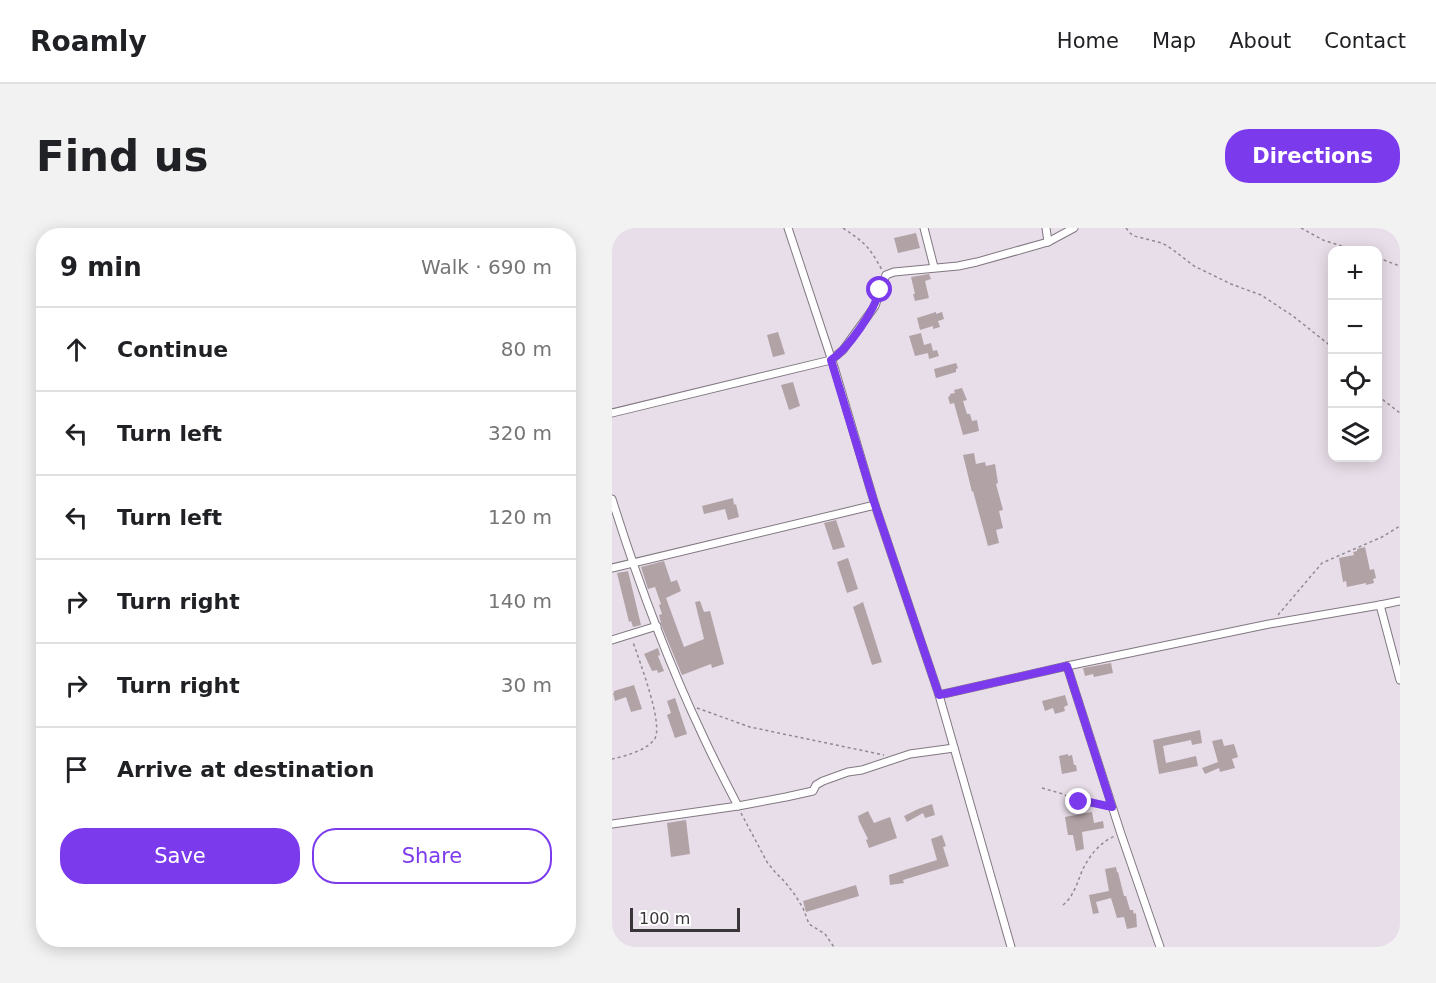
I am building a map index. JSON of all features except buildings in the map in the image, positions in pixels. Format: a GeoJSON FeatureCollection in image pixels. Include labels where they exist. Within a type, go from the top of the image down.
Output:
{"type":"FeatureCollection","features":[{"type":"Feature","properties":{"kind":"street"},"geometry":{"type":"LineString","coordinates":[[788,228],[875,505],[939,695],[1011,947]]}},
{"type":"Feature","properties":{"kind":"street"},"geometry":{"type":"LineString","coordinates":[[924,228],[934,267]]}},
{"type":"Feature","properties":{"kind":"street"},"geometry":{"type":"LineString","coordinates":[[1046,228],[1048,242]]}},
{"type":"Feature","properties":{"kind":"street"},"geometry":{"type":"LineString","coordinates":[[612,413],[831,360],[843,350],[875,306],[885,276],[894,272],[977,262],[1048,242],[1074,228]]}},
{"type":"Feature","properties":{"kind":"street"},"geometry":{"type":"LineString","coordinates":[[612,499],[632,563],[688,704],[738,806]]}},
{"type":"Feature","properties":{"kind":"street"},"geometry":{"type":"LineString","coordinates":[[612,568],[875,505]]}},
{"type":"Feature","properties":{"kind":"street"},"geometry":{"type":"LineString","coordinates":[[939,695],[1269,624],[1400,601]]}},
{"type":"Feature","properties":{"kind":"street"},"geometry":{"type":"LineString","coordinates":[[1380,605],[1400,680]]}},
{"type":"Feature","properties":{"kind":"street"},"geometry":{"type":"LineString","coordinates":[[612,640],[657,626]]}},
{"type":"Feature","properties":{"kind":"street"},"geometry":{"type":"LineString","coordinates":[[1067,666],[1160,947]]}},
{"type":"Feature","properties":{"kind":"street"},"geometry":{"type":"LineString","coordinates":[[612,824],[738,806],[813,790],[823,781],[848,772],[862,770],[910,754],[954,747]]}},
{"type":"Feature","properties":{"kind":"path"},"geometry":{"type":"LineString","coordinates":[[843,228],[867,245],[885,276]]}},
{"type":"Feature","properties":{"kind":"path"},"geometry":{"type":"LineString","coordinates":[[1126,228],[1134,236],[1162,243],[1194,266],[1231,284],[1261,295],[1293,316],[1328,344]]}},
{"type":"Feature","properties":{"kind":"path"},"geometry":{"type":"LineString","coordinates":[[1301,228],[1323,240],[1342,246]]}},
{"type":"Feature","properties":{"kind":"path"},"geometry":{"type":"LineString","coordinates":[[1382,260],[1400,266]]}},
{"type":"Feature","properties":{"kind":"path"},"geometry":{"type":"LineString","coordinates":[[1382,400],[1400,413]]}},
{"type":"Feature","properties":{"kind":"path"},"geometry":{"type":"LineString","coordinates":[[1269,624],[1322,563],[1382,537],[1400,526]]}},
{"type":"Feature","properties":{"kind":"path"},"geometry":{"type":"LineString","coordinates":[[612,759],[648,745],[655,740],[657,733],[657,719],[630,634]]}},
{"type":"Feature","properties":{"kind":"path"},"geometry":{"type":"LineString","coordinates":[[688,704],[750,727],[894,759]]}},
{"type":"Feature","properties":{"kind":"path"},"geometry":{"type":"LineString","coordinates":[[1042,788],[1063,794],[1079,802],[1112,807]]}},
{"type":"Feature","properties":{"kind":"path"},"geometry":{"type":"LineString","coordinates":[[738,806],[767,862],[795,895],[809,924],[825,934],[834,947]]}},
{"type":"Feature","properties":{"kind":"path"},"geometry":{"type":"LineString","coordinates":[[1063,905],[1072,896],[1082,870],[1094,853],[1105,841],[1121,834]]}},
{"type":"Feature","properties":{"kind":"route"},"geometry":{"type":"LineString","coordinates":[[880,290],[875,306],[843,350],[831,360],[875,505],[939,695],[1067,666],[1112,807],[1079,802]]}}]}
